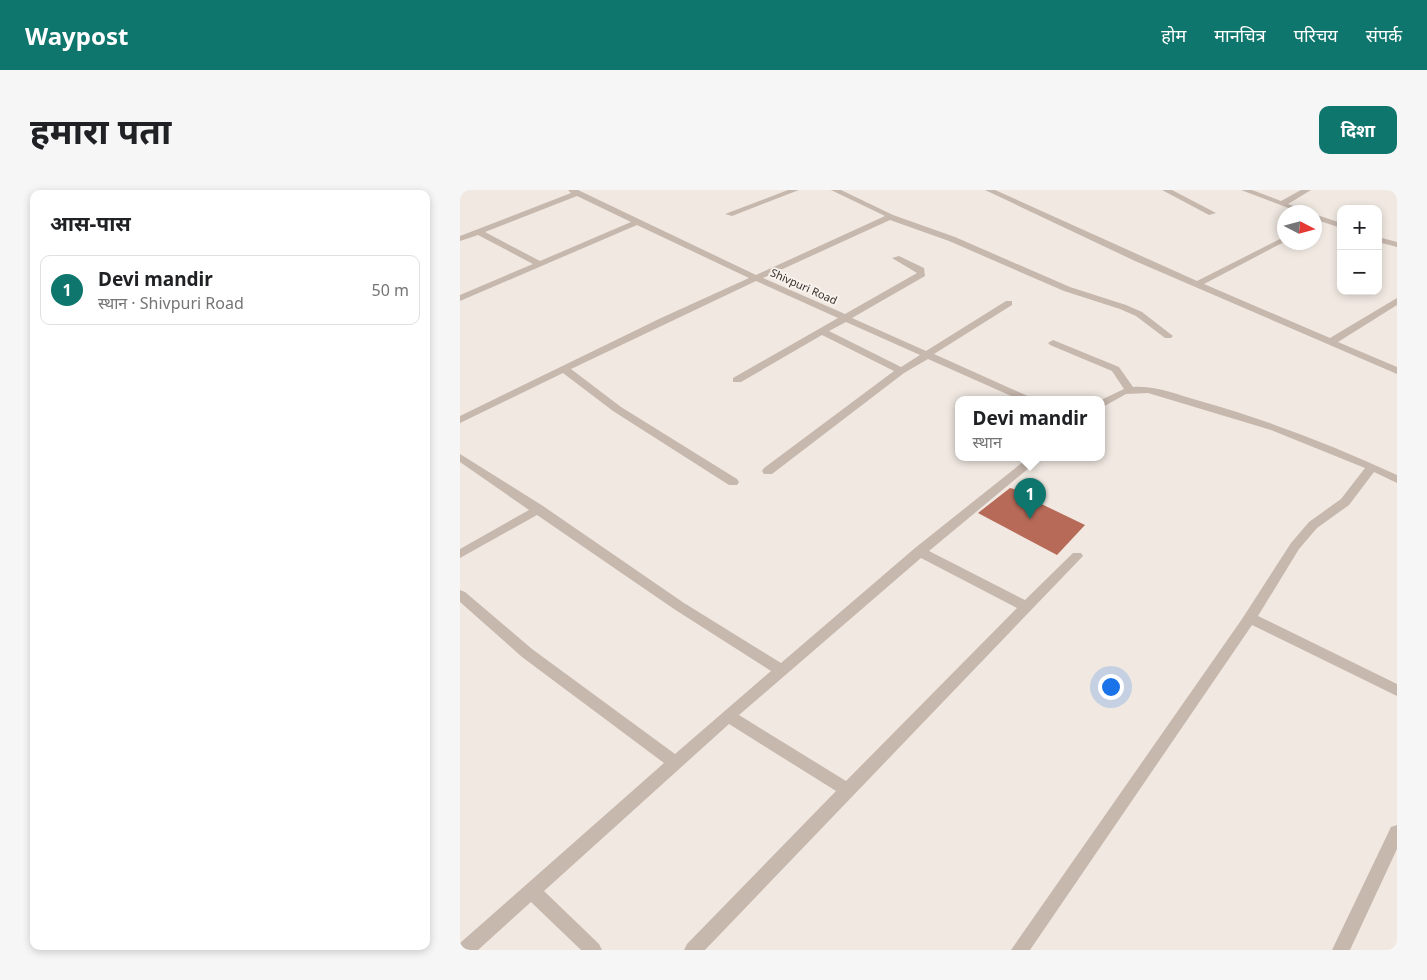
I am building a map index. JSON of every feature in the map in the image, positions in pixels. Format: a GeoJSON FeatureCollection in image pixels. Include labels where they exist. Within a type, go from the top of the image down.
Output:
{"type":"FeatureCollection","features":[{"type":"Feature","properties":{"kind":"street"},"geometry":{"type":"LineString","coordinates":[[730,214],[795,190]]}},
{"type":"Feature","properties":{"kind":"street"},"geometry":{"type":"LineString","coordinates":[[835,190],[890,217],[952,239],[1067,289],[1139,314],[1168,336]]}},
{"type":"Feature","properties":{"kind":"street"},"geometry":{"type":"LineString","coordinates":[[989,190],[1397,371]]}},
{"type":"Feature","properties":{"kind":"street"},"geometry":{"type":"LineString","coordinates":[[1166,190],[1212,213]]}},
{"type":"Feature","properties":{"kind":"street"},"geometry":{"type":"LineString","coordinates":[[1245,190],[1285,205]]}},
{"type":"Feature","properties":{"kind":"street"},"geometry":{"type":"LineString","coordinates":[[1282,204],[1307,190]]}},
{"type":"Feature","properties":{"kind":"street"},"geometry":{"type":"LineString","coordinates":[[460,239],[574,191]]}},
{"type":"Feature","properties":{"kind":"street","name":"Shivpuri Road"},"geometry":{"type":"LineString","coordinates":[[574,191],[756,277],[1019,396]]}},
{"type":"Feature","properties":{"kind":"street"},"geometry":{"type":"LineString","coordinates":[[460,420],[756,277],[890,217]]}},
{"type":"Feature","properties":{"kind":"street"},"geometry":{"type":"LineString","coordinates":[[1323,219],[1337,224]]}},
{"type":"Feature","properties":{"kind":"street"},"geometry":{"type":"LineString","coordinates":[[460,298],[637,222]]}},
{"type":"Feature","properties":{"kind":"street"},"geometry":{"type":"LineString","coordinates":[[478,232],[538,263]]}},
{"type":"Feature","properties":{"kind":"street"},"geometry":{"type":"LineString","coordinates":[[1382,240],[1397,245]]}},
{"type":"Feature","properties":{"kind":"street"},"geometry":{"type":"LineString","coordinates":[[1198,284],[1277,243]]}},
{"type":"Feature","properties":{"kind":"street"},"geometry":{"type":"LineString","coordinates":[[737,380],[922,274],[920,270],[896,258]]}},
{"type":"Feature","properties":{"kind":"street"},"geometry":{"type":"LineString","coordinates":[[1331,342],[1397,301]]}},
{"type":"Feature","properties":{"kind":"street"},"geometry":{"type":"LineString","coordinates":[[768,471],[901,371],[1009,304]]}},
{"type":"Feature","properties":{"kind":"street"},"geometry":{"type":"LineString","coordinates":[[821,331],[901,371]]}},
{"type":"Feature","properties":{"kind":"street"},"geometry":{"type":"LineString","coordinates":[[1053,343],[1116,369],[1129,388]]}},
{"type":"Feature","properties":{"kind":"street"},"geometry":{"type":"LineString","coordinates":[[564,369],[617,409],[733,482]]}},
{"type":"Feature","properties":{"kind":"street"},"geometry":{"type":"LineString","coordinates":[[1105,402],[1116,393],[1129,388],[1148,390],[1266,424],[1397,479]]}},
{"type":"Feature","properties":{"kind":"street"},"geometry":{"type":"LineString","coordinates":[[460,457],[679,606],[780,669]]}},
{"type":"Feature","properties":{"kind":"street"},"geometry":{"type":"LineString","coordinates":[[465,950],[780,669],[919,552],[1031,461]]}},
{"type":"Feature","properties":{"kind":"street"},"geometry":{"type":"LineString","coordinates":[[1020,950],[1250,618],[1295,546],[1313,526],[1345,502],[1372,467]]}},
{"type":"Feature","properties":{"kind":"street"},"geometry":{"type":"LineString","coordinates":[[460,554],[539,509]]}},
{"type":"Feature","properties":{"kind":"street"},"geometry":{"type":"LineString","coordinates":[[919,552],[1026,607]]}},
{"type":"Feature","properties":{"kind":"street"},"geometry":{"type":"LineString","coordinates":[[693,950],[1077,556]]}},
{"type":"Feature","properties":{"kind":"street"},"geometry":{"type":"LineString","coordinates":[[460,595],[535,659],[675,763]]}},
{"type":"Feature","properties":{"kind":"street"},"geometry":{"type":"LineString","coordinates":[[1250,618],[1397,690]]}},
{"type":"Feature","properties":{"kind":"street"},"geometry":{"type":"LineString","coordinates":[[728,716],[847,790]]}},
{"type":"Feature","properties":{"kind":"street"},"geometry":{"type":"LineString","coordinates":[[1341,950],[1397,832]]}},
{"type":"Feature","properties":{"kind":"street"},"geometry":{"type":"LineString","coordinates":[[532,892],[593,950]]}},
{"type":"Feature","properties":{"kind":"building"},"geometry":{"type":"Polygon","coordinates":[[[1010,488],[1033,494],[1029,498],[1085,525],[1057,555],[978,513],[1010,488]]]}},
{"type":"Feature","properties":{"kind":"place","name":"Devi mandir"},"geometry":{"type":"Point","coordinates":[1030,519]}}]}
